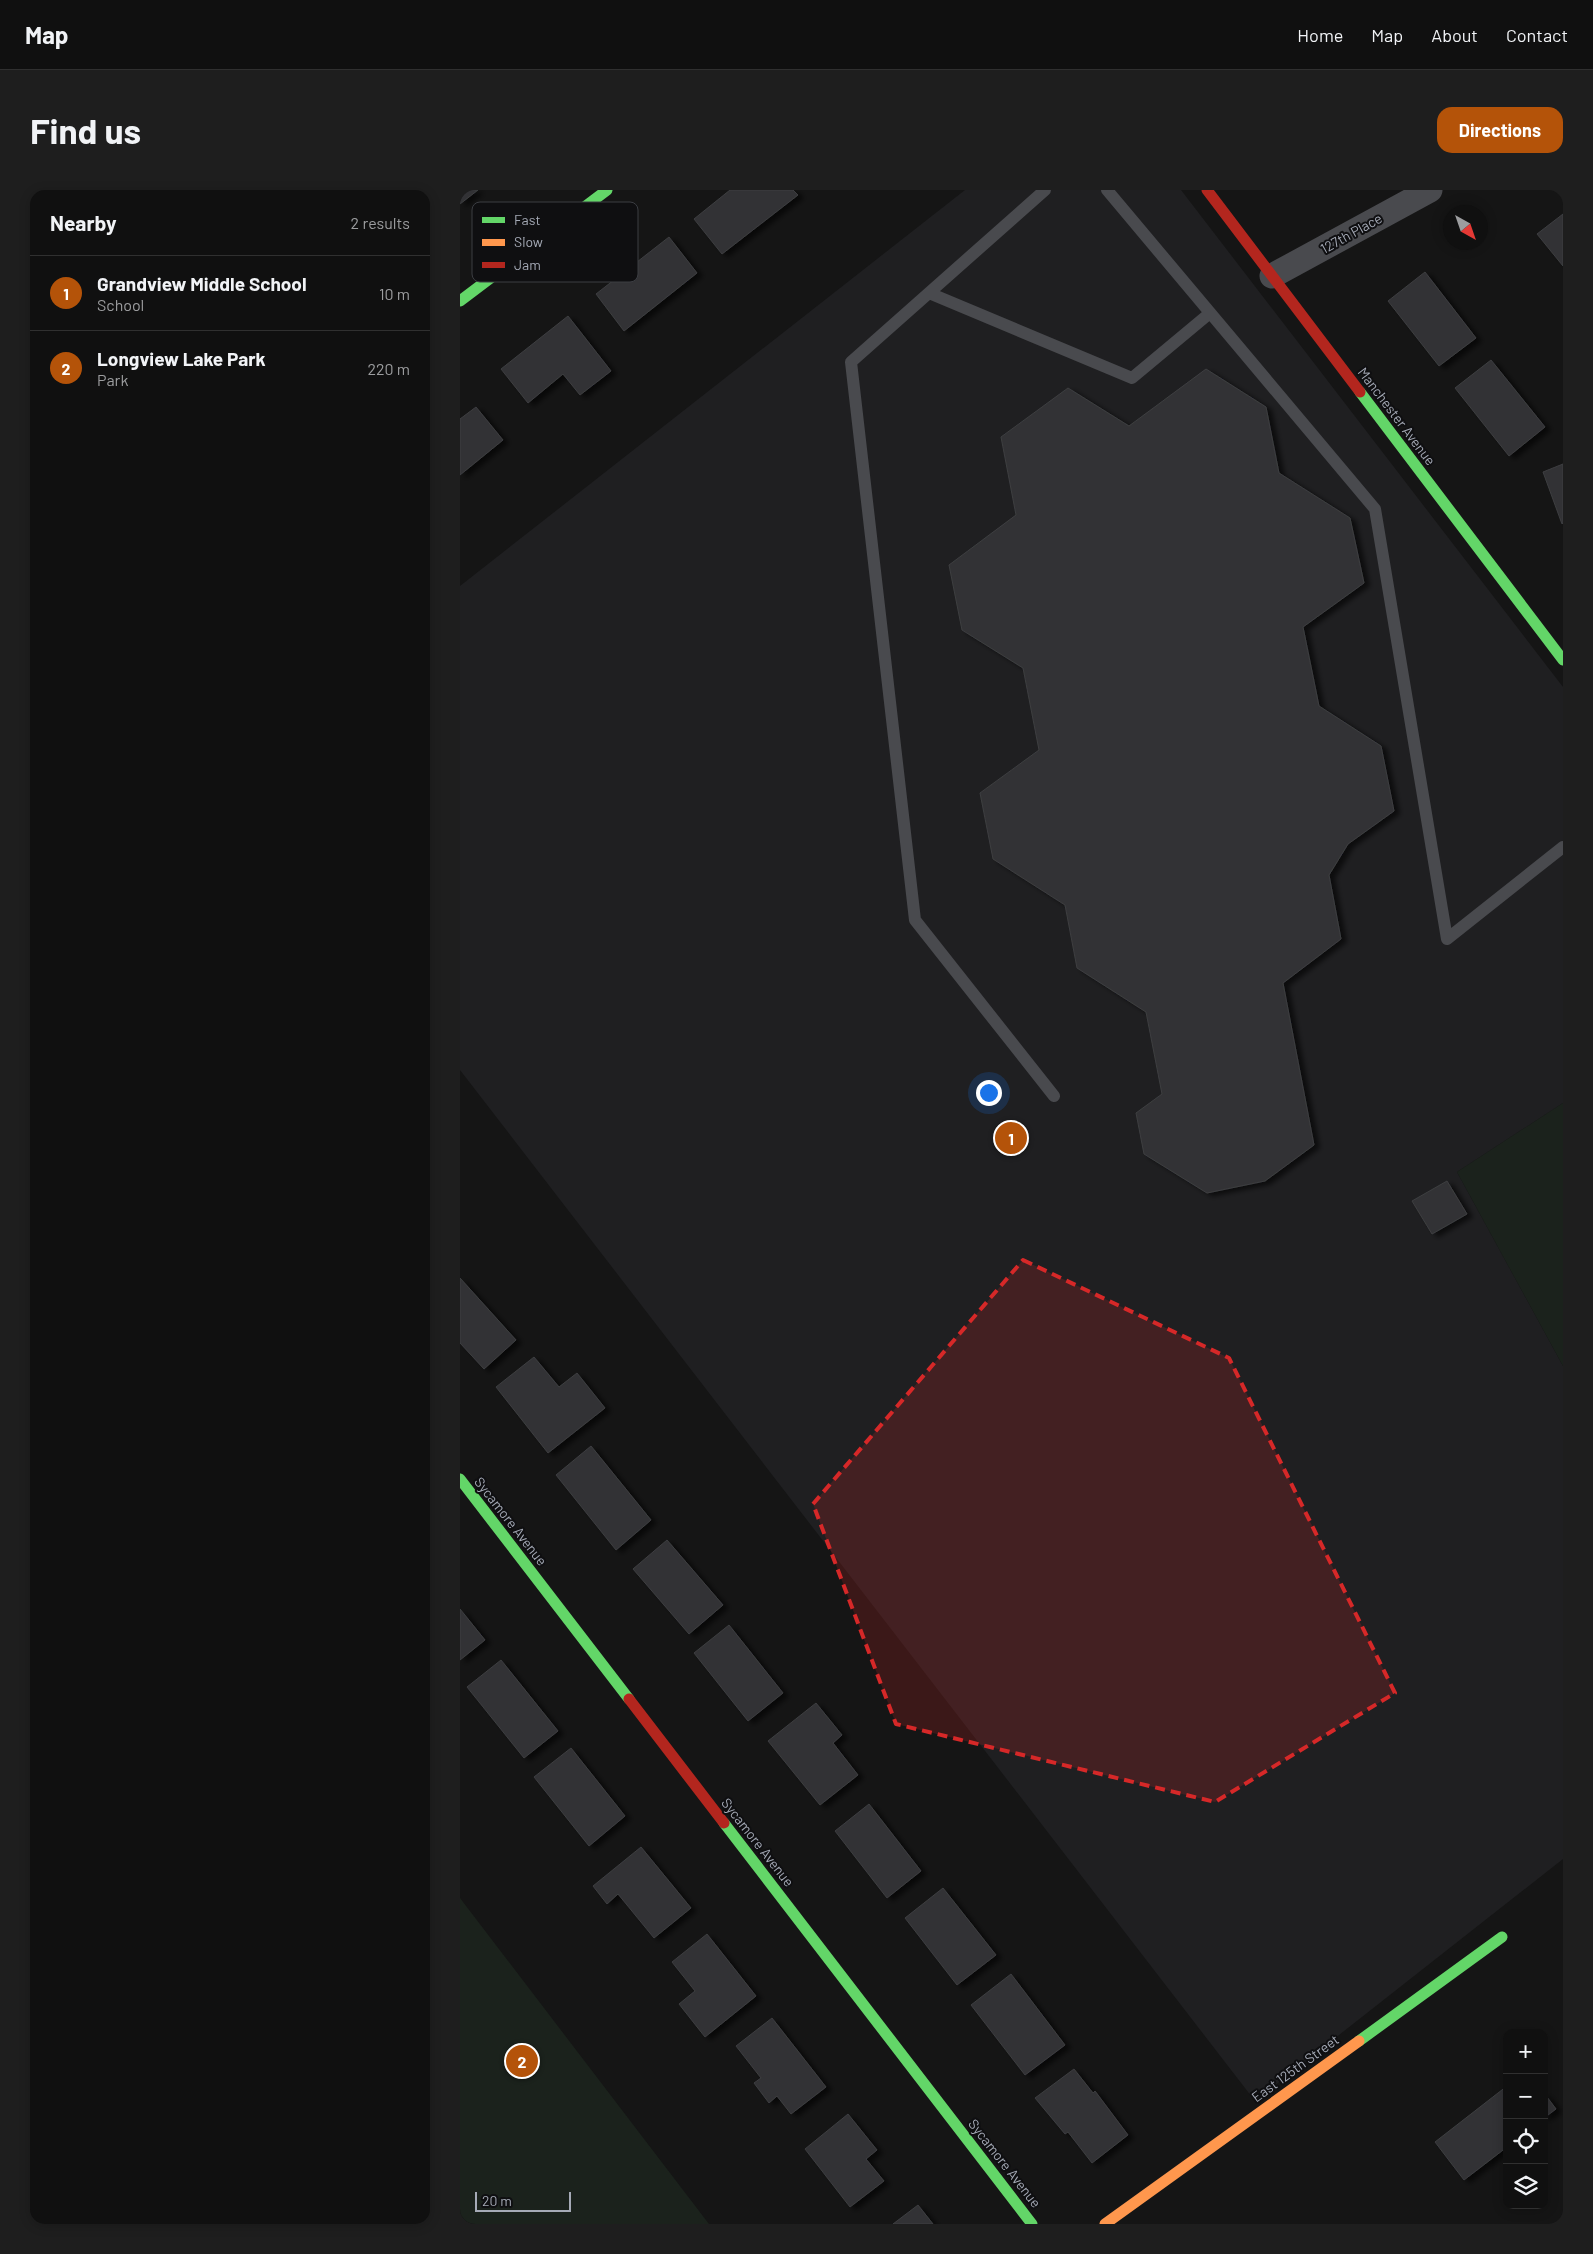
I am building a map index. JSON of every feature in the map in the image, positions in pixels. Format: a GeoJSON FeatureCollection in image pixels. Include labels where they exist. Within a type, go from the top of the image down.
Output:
{"type":"FeatureCollection","features":[{"type":"Feature","properties":{"kind":"street"},"geometry":{"type":"LineString","coordinates":[[591,202],[607,190]]}},
{"type":"Feature","properties":{"kind":"street","name":"Manchester Avenue"},"geometry":{"type":"LineString","coordinates":[[1208,190],[1561,653]]}},
{"type":"Feature","properties":{"kind":"street","name":"127th Place"},"geometry":{"type":"LineString","coordinates":[[1272,276],[1430,190]]}},
{"type":"Feature","properties":{"kind":"street"},"geometry":{"type":"LineString","coordinates":[[460,301],[485,282]]}},
{"type":"Feature","properties":{"kind":"street","name":"Sycamore Avenue"},"geometry":{"type":"LineString","coordinates":[[460,1478],[1032,2224]]}},
{"type":"Feature","properties":{"kind":"street","name":"East 125th Street"},"geometry":{"type":"LineString","coordinates":[[1105,2224],[1502,1937]]}},
{"type":"Feature","properties":{"kind":"lane"},"geometry":{"type":"LineString","coordinates":[[1045,190],[852,362],[915,920],[1054,1096]]}},
{"type":"Feature","properties":{"kind":"lane"},"geometry":{"type":"LineString","coordinates":[[1107,190],[1375,510],[1448,939],[1563,847]]}},
{"type":"Feature","properties":{"kind":"lane"},"geometry":{"type":"LineString","coordinates":[[929,293],[1132,378],[1210,313]]}},
{"type":"Feature","properties":{"kind":"highlighted area"},"geometry":{"type":"Polygon","coordinates":[[[1023,1260],[1229,1358],[1395,1693],[1215,1802],[896,1724],[813,1504],[1023,1260]]]}},
{"type":"Feature","properties":{"kind":"shaded area"},"geometry":{"type":"Polygon","coordinates":[[[965,190],[1181,190],[1563,687],[1563,1103],[1457,1172],[1563,1366],[1563,1859],[1255,2101],[460,1070],[460,586],[965,190]]]}},
{"type":"Feature","properties":{"kind":"shaded area"},"geometry":{"type":"Polygon","coordinates":[[[1563,1103],[1563,1366],[1457,1172],[1563,1103]]]}},
{"type":"Feature","properties":{"kind":"shaded area"},"geometry":{"type":"Polygon","coordinates":[[[460,1898],[709,2224],[460,2224],[460,1898]]]}},
{"type":"Feature","properties":{"kind":"building"},"geometry":{"type":"Polygon","coordinates":[[[460,190],[478,190],[460,204],[460,190]]]}},
{"type":"Feature","properties":{"kind":"building"},"geometry":{"type":"Polygon","coordinates":[[[730,190],[793,190],[798,195],[722,254],[694,219],[730,190]]]}},
{"type":"Feature","properties":{"kind":"building"},"geometry":{"type":"Polygon","coordinates":[[[1563,214],[1563,266],[1537,234],[1563,214]]]}},
{"type":"Feature","properties":{"kind":"building"},"geometry":{"type":"Polygon","coordinates":[[[669,237],[697,273],[624,331],[596,294],[611,282],[638,282],[638,261],[669,237]]]}},
{"type":"Feature","properties":{"kind":"building"},"geometry":{"type":"Polygon","coordinates":[[[1425,272],[1476,338],[1439,366],[1388,301],[1425,272]]]}},
{"type":"Feature","properties":{"kind":"building"},"geometry":{"type":"Polygon","coordinates":[[[568,316],[611,371],[580,395],[563,374],[528,403],[501,369],[568,316]]]}},
{"type":"Feature","properties":{"kind":"building"},"geometry":{"type":"Polygon","coordinates":[[[1491,360],[1545,427],[1509,456],[1455,388],[1491,360]]]}},
{"type":"Feature","properties":{"kind":"building"},"geometry":{"type":"Polygon","coordinates":[[[1206,369],[1266,407],[1279,473],[1350,518],[1364,583],[1303,627],[1319,706],[1381,746],[1394,811],[1348,844],[1329,875],[1341,939],[1283,983],[1314,1145],[1265,1181],[1207,1193],[1144,1154],[1136,1113],[1162,1094],[1146,1012],[1077,968],[1065,905],[993,859],[980,793],[1039,750],[1023,668],[962,630],[949,565],[1016,515],[1001,437],[1068,388],[1129,426],[1206,369]]]}},
{"type":"Feature","properties":{"kind":"building"},"geometry":{"type":"Polygon","coordinates":[[[476,407],[503,440],[460,475],[460,419],[476,407]]]}},
{"type":"Feature","properties":{"kind":"building"},"geometry":{"type":"Polygon","coordinates":[[[1563,464],[1563,523],[1562,524],[1543,472],[1563,464]]]}},
{"type":"Feature","properties":{"kind":"building"},"geometry":{"type":"Polygon","coordinates":[[[1447,1181],[1467,1214],[1432,1234],[1412,1201],[1447,1181]]]}},
{"type":"Feature","properties":{"kind":"building"},"geometry":{"type":"Polygon","coordinates":[[[460,1278],[516,1340],[484,1369],[460,1343],[460,1278]]]}},
{"type":"Feature","properties":{"kind":"building"},"geometry":{"type":"Polygon","coordinates":[[[534,1357],[559,1387],[577,1373],[605,1408],[548,1453],[496,1387],[534,1357]]]}},
{"type":"Feature","properties":{"kind":"building"},"geometry":{"type":"Polygon","coordinates":[[[591,1446],[651,1520],[616,1550],[556,1475],[591,1446]]]}},
{"type":"Feature","properties":{"kind":"building"},"geometry":{"type":"Polygon","coordinates":[[[667,1540],[723,1605],[689,1634],[633,1569],[667,1540]]]}},
{"type":"Feature","properties":{"kind":"building"},"geometry":{"type":"Polygon","coordinates":[[[460,1609],[485,1640],[460,1660],[460,1609]]]}},
{"type":"Feature","properties":{"kind":"building"},"geometry":{"type":"Polygon","coordinates":[[[729,1625],[783,1693],[748,1721],[694,1653],[729,1625]]]}},
{"type":"Feature","properties":{"kind":"building"},"geometry":{"type":"Polygon","coordinates":[[[501,1660],[558,1731],[524,1758],[467,1687],[501,1660]]]}},
{"type":"Feature","properties":{"kind":"building"},"geometry":{"type":"Polygon","coordinates":[[[816,1703],[842,1735],[833,1743],[858,1775],[820,1805],[768,1741],[816,1703]]]}},
{"type":"Feature","properties":{"kind":"building"},"geometry":{"type":"Polygon","coordinates":[[[571,1748],[625,1816],[589,1846],[534,1777],[571,1748]]]}},
{"type":"Feature","properties":{"kind":"building"},"geometry":{"type":"Polygon","coordinates":[[[869,1804],[921,1871],[887,1898],[835,1831],[869,1804]]]}},
{"type":"Feature","properties":{"kind":"building"},"geometry":{"type":"Polygon","coordinates":[[[641,1847],[691,1908],[654,1938],[618,1894],[607,1904],[593,1886],[641,1847]]]}},
{"type":"Feature","properties":{"kind":"building"},"geometry":{"type":"Polygon","coordinates":[[[943,1888],[996,1955],[957,1985],[905,1918],[943,1888]]]}},
{"type":"Feature","properties":{"kind":"building"},"geometry":{"type":"Polygon","coordinates":[[[707,1934],[756,1996],[705,2037],[679,2004],[695,1991],[672,1962],[707,1934]]]}},
{"type":"Feature","properties":{"kind":"building"},"geometry":{"type":"Polygon","coordinates":[[[1011,1974],[1065,2045],[1025,2075],[971,2005],[1011,1974]]]}},
{"type":"Feature","properties":{"kind":"building"},"geometry":{"type":"Polygon","coordinates":[[[772,2018],[826,2087],[791,2114],[777,2096],[769,2103],[754,2083],[761,2078],[736,2046],[772,2018]]]}},
{"type":"Feature","properties":{"kind":"building"},"geometry":{"type":"Polygon","coordinates":[[[1074,2069],[1093,2093],[1095,2091],[1128,2135],[1092,2163],[1068,2132],[1065,2134],[1035,2098],[1074,2069]]]}},
{"type":"Feature","properties":{"kind":"building"},"geometry":{"type":"Polygon","coordinates":[[[1503,2089],[1503,2150],[1464,2180],[1435,2142],[1503,2089]]]}},
{"type":"Feature","properties":{"kind":"building"},"geometry":{"type":"Polygon","coordinates":[[[1548,2098],[1556,2109],[1548,2115],[1548,2098]]]}},
{"type":"Feature","properties":{"kind":"building"},"geometry":{"type":"Polygon","coordinates":[[[848,2114],[877,2150],[866,2159],[884,2181],[850,2207],[805,2149],[848,2114]]]}},
{"type":"Feature","properties":{"kind":"building"},"geometry":{"type":"Polygon","coordinates":[[[918,2205],[933,2224],[893,2224],[918,2205]]]}},
{"type":"Feature","properties":{"kind":"traffic: fast"},"geometry":{"type":"LineString","coordinates":[[591,202],[607,190]]}},
{"type":"Feature","properties":{"kind":"traffic: fast"},"geometry":{"type":"LineString","coordinates":[[460,301],[485,282]]}},
{"type":"Feature","properties":{"kind":"traffic: fast"},"geometry":{"type":"LineString","coordinates":[[1360,392],[1563,660]]}},
{"type":"Feature","properties":{"kind":"traffic: fast"},"geometry":{"type":"LineString","coordinates":[[460,1479],[629,1699]]}},
{"type":"Feature","properties":{"kind":"traffic: fast"},"geometry":{"type":"LineString","coordinates":[[724,1823],[1032,2224]]}},
{"type":"Feature","properties":{"kind":"traffic: fast"},"geometry":{"type":"LineString","coordinates":[[1359,2041],[1502,1937]]}},
{"type":"Feature","properties":{"kind":"traffic: slow"},"geometry":{"type":"LineString","coordinates":[[1105,2224],[1359,2041]]}},
{"type":"Feature","properties":{"kind":"traffic: jam"},"geometry":{"type":"LineString","coordinates":[[1207,190],[1360,392]]}},
{"type":"Feature","properties":{"kind":"traffic: jam"},"geometry":{"type":"LineString","coordinates":[[629,1699],[724,1823]]}},
{"type":"Feature","properties":{"kind":"place","name":"Grandview Middle School"},"geometry":{"type":"Point","coordinates":[1011,1138]}},
{"type":"Feature","properties":{"kind":"place","name":"Longview Lake Park"},"geometry":{"type":"Point","coordinates":[522,2061]}}]}
